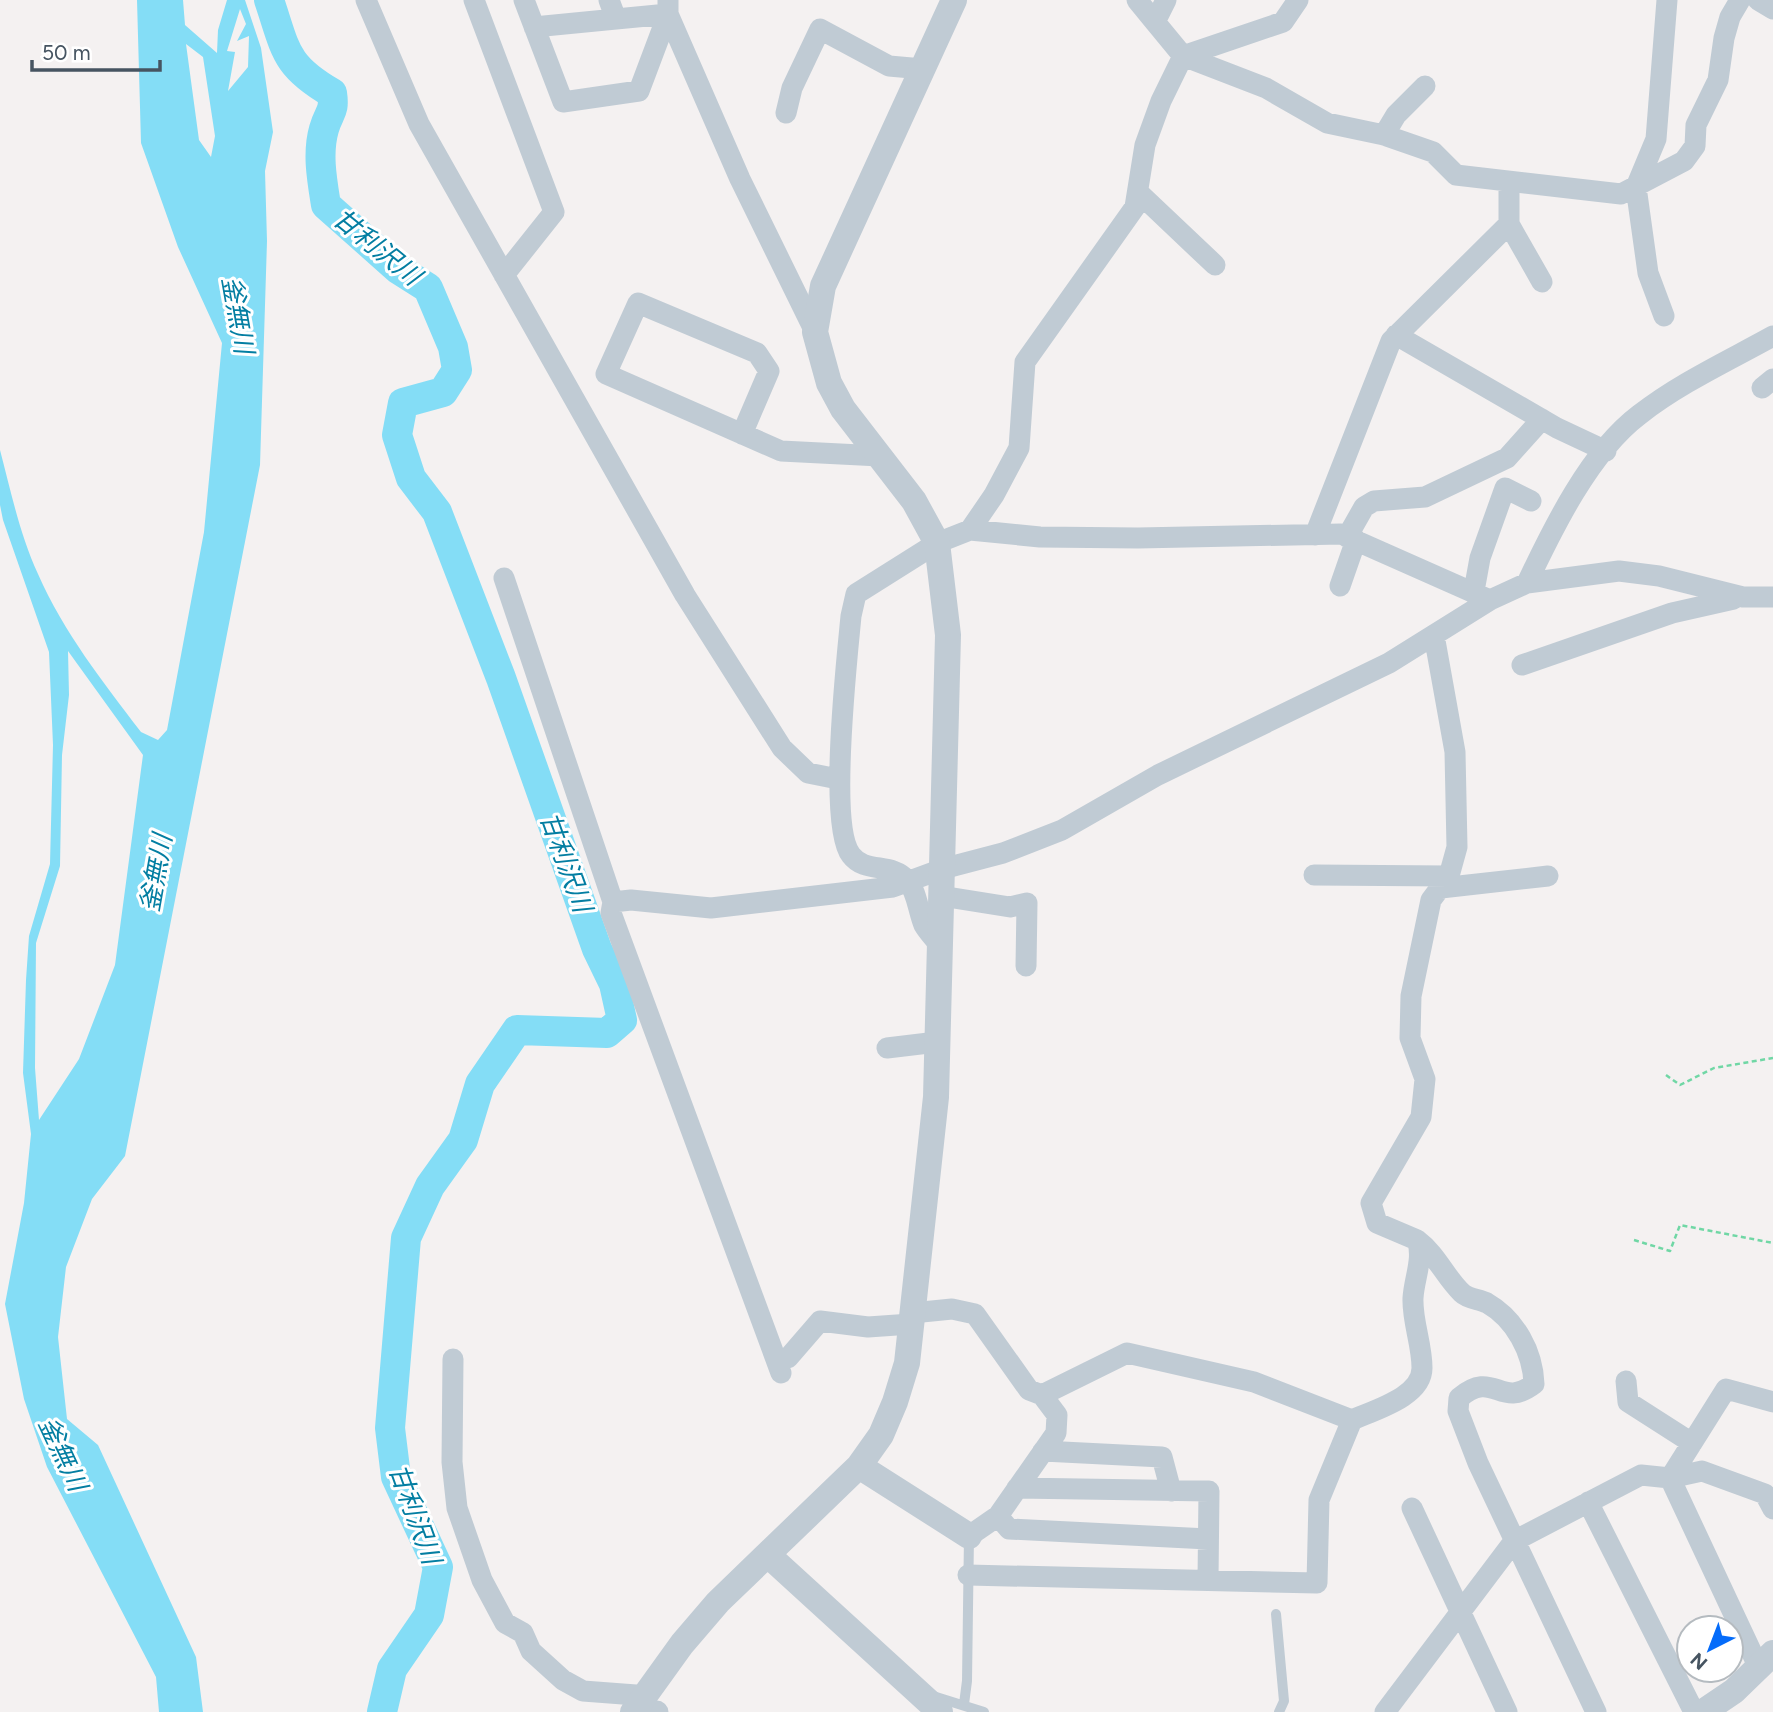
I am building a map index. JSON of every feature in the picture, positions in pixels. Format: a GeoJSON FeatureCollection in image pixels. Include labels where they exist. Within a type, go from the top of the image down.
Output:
{"type":"FeatureCollection","features":[{"type":"Feature","properties":{"kind":"street"},"geometry":{"type":"LineString","coordinates":[[366,0],[419,124],[678,583],[782,748],[808,773],[838,779]]}},
{"type":"Feature","properties":{"kind":"street"},"geometry":{"type":"LineString","coordinates":[[474,0],[554,212],[505,275]]}},
{"type":"Feature","properties":{"kind":"street"},"geometry":{"type":"LineString","coordinates":[[524,0],[563,102],[639,91],[668,7]]}},
{"type":"Feature","properties":{"kind":"street"},"geometry":{"type":"LineString","coordinates":[[816,332],[823,286],[954,0]]}},
{"type":"Feature","properties":{"kind":"street"},"geometry":{"type":"LineString","coordinates":[[1137,0],[1183,57],[1266,88],[1327,123],[1384,135],[1433,152],[1456,175],[1621,194],[1684,162],[1695,146],[1696,125],[1718,80],[1724,38],[1730,17],[1740,0]]}},
{"type":"Feature","properties":{"kind":"street"},"geometry":{"type":"LineString","coordinates":[[1155,22],[1166,0]]}},
{"type":"Feature","properties":{"kind":"street"},"geometry":{"type":"LineString","coordinates":[[970,530],[994,495],[1019,448],[1025,362],[1135,207],[1145,145],[1161,101],[1183,57],[1283,22],[1298,0]]}},
{"type":"Feature","properties":{"kind":"street"},"geometry":{"type":"LineString","coordinates":[[1664,316],[1648,273],[1636,187],[1656,139],[1667,0]]}},
{"type":"Feature","properties":{"kind":"street"},"geometry":{"type":"LineString","coordinates":[[1758,0],[1773,9]]}},
{"type":"Feature","properties":{"kind":"street"},"geometry":{"type":"LineString","coordinates":[[534,27],[612,9],[668,7]]}},
{"type":"Feature","properties":{"kind":"street"},"geometry":{"type":"LineString","coordinates":[[453,1359],[452,1462],[457,1508],[488,1591],[505,1623],[523,1633],[531,1651],[563,1680],[583,1691],[646,1707],[691,1633],[718,1602],[859,1466],[881,1435],[907,1363],[936,1097],[948,635],[937,543],[914,500],[843,409],[834,391],[816,332],[740,179],[668,7]]}},
{"type":"Feature","properties":{"kind":"street"},"geometry":{"type":"LineString","coordinates":[[786,113],[792,88],[820,29],[889,66],[923,69]]}},
{"type":"Feature","properties":{"kind":"street"},"geometry":{"type":"LineString","coordinates":[[1384,135],[1396,116],[1425,86]]}},
{"type":"Feature","properties":{"kind":"street"},"geometry":{"type":"LineString","coordinates":[[1509,182],[1509,224],[1542,282]]}},
{"type":"Feature","properties":{"kind":"street"},"geometry":{"type":"LineString","coordinates":[[1139,193],[1216,265]]}},
{"type":"Feature","properties":{"kind":"street"},"geometry":{"type":"LineString","coordinates":[[1315,535],[1391,341],[1509,224]]}},
{"type":"Feature","properties":{"kind":"street"},"geometry":{"type":"LineString","coordinates":[[742,434],[769,370],[757,354],[638,303],[606,374],[742,434],[781,451],[880,456]]}},
{"type":"Feature","properties":{"kind":"street"},"geometry":{"type":"LineString","coordinates":[[1396,335],[1542,419],[1606,451]]}},
{"type":"Feature","properties":{"kind":"street"},"geometry":{"type":"LineString","coordinates":[[1527,583],[1553,528],[1589,469],[1637,416],[1690,381],[1773,336]]}},
{"type":"Feature","properties":{"kind":"street"},"geometry":{"type":"LineString","coordinates":[[1340,586],[1351,538],[1364,507],[1374,501],[1425,497],[1507,458],[1542,419]]}},
{"type":"Feature","properties":{"kind":"street"},"geometry":{"type":"LineString","coordinates":[[1482,595],[1480,558],[1505,488],[1531,501]]}},
{"type":"Feature","properties":{"kind":"street"},"geometry":{"type":"LineString","coordinates":[[940,946],[925,926],[909,881],[896,870],[863,865],[850,855],[845,842],[838,779],[851,616],[856,594],[937,543],[970,530],[1040,537],[1315,535],[1351,538],[1482,595]]}},
{"type":"Feature","properties":{"kind":"street"},"geometry":{"type":"LineString","coordinates":[[613,902],[631,900],[711,908],[894,887],[942,869],[1003,853],[1062,830],[1158,775],[1389,663],[1434,635],[1482,595],[1527,583],[1619,571],[1659,576],[1743,597]]}},
{"type":"Feature","properties":{"kind":"street"},"geometry":{"type":"LineString","coordinates":[[504,578],[613,902],[611,913],[778,1367],[820,1321],[867,1327],[952,1309],[975,1314],[1029,1390],[1042,1395],[1057,1415],[1056,1433],[998,1516],[969,1536],[859,1466]]}},
{"type":"Feature","properties":{"kind":"street"},"geometry":{"type":"LineString","coordinates":[[1522,666],[1672,613],[1743,597],[1773,597]]}},
{"type":"Feature","properties":{"kind":"street"},"geometry":{"type":"LineString","coordinates":[[1434,635],[1455,752],[1457,848],[1445,882],[1431,900],[1423,925],[1410,996],[1410,1038],[1425,1079],[1421,1117],[1371,1203],[1377,1223],[1417,1240],[1429,1249],[1464,1295],[1487,1304],[1511,1324],[1528,1350],[1534,1384],[1522,1393],[1503,1393],[1484,1384],[1470,1388],[1459,1398],[1458,1411],[1514,1541],[1595,1712]]}},
{"type":"Feature","properties":{"kind":"street"},"geometry":{"type":"LineString","coordinates":[[1314,875],[1445,882],[1548,876]]}},
{"type":"Feature","properties":{"kind":"street"},"geometry":{"type":"LineString","coordinates":[[942,896],[1010,907],[1027,903],[1026,966]]}},
{"type":"Feature","properties":{"kind":"street"},"geometry":{"type":"LineString","coordinates":[[887,1048],[937,1042]]}},
{"type":"Feature","properties":{"kind":"street"},"geometry":{"type":"LineString","coordinates":[[968,1575],[1317,1583],[1319,1500],[1352,1420],[1405,1395],[1415,1387],[1422,1370],[1413,1300],[1421,1249],[1417,1240]]}},
{"type":"Feature","properties":{"kind":"street"},"geometry":{"type":"LineString","coordinates":[[1042,1395],[1127,1353],[1254,1382],[1352,1420]]}},
{"type":"Feature","properties":{"kind":"street"},"geometry":{"type":"LineString","coordinates":[[1626,1381],[1628,1402],[1692,1443]]}},
{"type":"Feature","properties":{"kind":"street"},"geometry":{"type":"LineString","coordinates":[[1670,1478],[1726,1389],[1773,1402]]}},
{"type":"Feature","properties":{"kind":"street"},"geometry":{"type":"LineString","coordinates":[[1043,1451],[1161,1457],[1171,1491]]}},
{"type":"Feature","properties":{"kind":"street"},"geometry":{"type":"LineString","coordinates":[[1385,1712],[1514,1541],[1588,1502],[1641,1475],[1670,1478],[1702,1471],[1765,1493],[1773,1509]]}},
{"type":"Feature","properties":{"kind":"street"},"geometry":{"type":"LineString","coordinates":[[1670,1478],[1766,1661],[1703,1712]]}},
{"type":"Feature","properties":{"kind":"street"},"geometry":{"type":"LineString","coordinates":[[1017,1488],[1209,1491],[1208,1580]]}},
{"type":"Feature","properties":{"kind":"street"},"geometry":{"type":"LineString","coordinates":[[1588,1502],[1694,1712]]}},
{"type":"Feature","properties":{"kind":"street"},"geometry":{"type":"LineString","coordinates":[[1412,1508],[1507,1712]]}},
{"type":"Feature","properties":{"kind":"street"},"geometry":{"type":"LineString","coordinates":[[998,1516],[1009,1529],[1208,1539]]}},
{"type":"Feature","properties":{"kind":"street"},"geometry":{"type":"LineString","coordinates":[[768,1555],[918,1692],[952,1708]]}},
{"type":"Feature","properties":{"kind":"lane"},"geometry":{"type":"LineString","coordinates":[[969,1536],[967,1681],[952,1708],[984,1712]]}},
{"type":"Feature","properties":{"kind":"lane"},"geometry":{"type":"LineString","coordinates":[[1276,1614],[1284,1701],[1279,1712]]}},
{"type":"Feature","properties":{"kind":"path"},"geometry":{"type":"LineString","coordinates":[[1666,1075],[1681,1085],[1714,1068],[1773,1058]]}},
{"type":"Feature","properties":{"kind":"path"},"geometry":{"type":"LineString","coordinates":[[1634,1240],[1670,1251],[1680,1226],[1773,1243]]}},
{"type":"Feature","properties":{"kind":"water","name":"釜無川"},"geometry":{"type":"Polygon","coordinates":[[[137,0],[183,0],[185,25],[217,53],[218,30],[227,0],[245,0],[261,48],[273,132],[265,171],[267,241],[260,465],[125,1156],[92,1199],[66,1267],[58,1337],[67,1419],[98,1445],[196,1657],[203,1712],[159,1712],[156,1677],[47,1467],[24,1399],[5,1304],[24,1203],[31,1134],[23,1073],[26,980],[29,936],[50,864],[53,745],[49,652],[3,520],[0,505],[0,450],[26,544],[48,596],[85,656],[141,732],[158,740],[167,730],[204,532],[222,343],[178,247],[141,143],[137,0]],[[240,9],[227,51],[235,52],[228,91],[248,67],[249,36],[237,41],[246,24],[240,9]],[[186,44],[199,140],[211,157],[215,136],[203,57],[186,44]],[[68,651],[69,695],[62,755],[60,866],[36,943],[35,1068],[39,1120],[79,1059],[115,965],[143,755],[68,651]]]}},
{"type":"Feature","properties":{"kind":"waterway","name":"甘利沢川"},"geometry":{"type":"LineString","coordinates":[[269,0],[279,32],[295,64],[304,74],[332,93],[332,108],[321,147],[326,205],[398,269],[428,288],[453,347],[457,370],[443,392],[403,403],[397,435],[411,478],[437,512],[501,678],[597,949],[614,984],[622,1020],[607,1033],[517,1030],[480,1084],[463,1140],[430,1186],[406,1238],[390,1428],[396,1477],[438,1567],[429,1615],[392,1669],[382,1712]]}}]}
